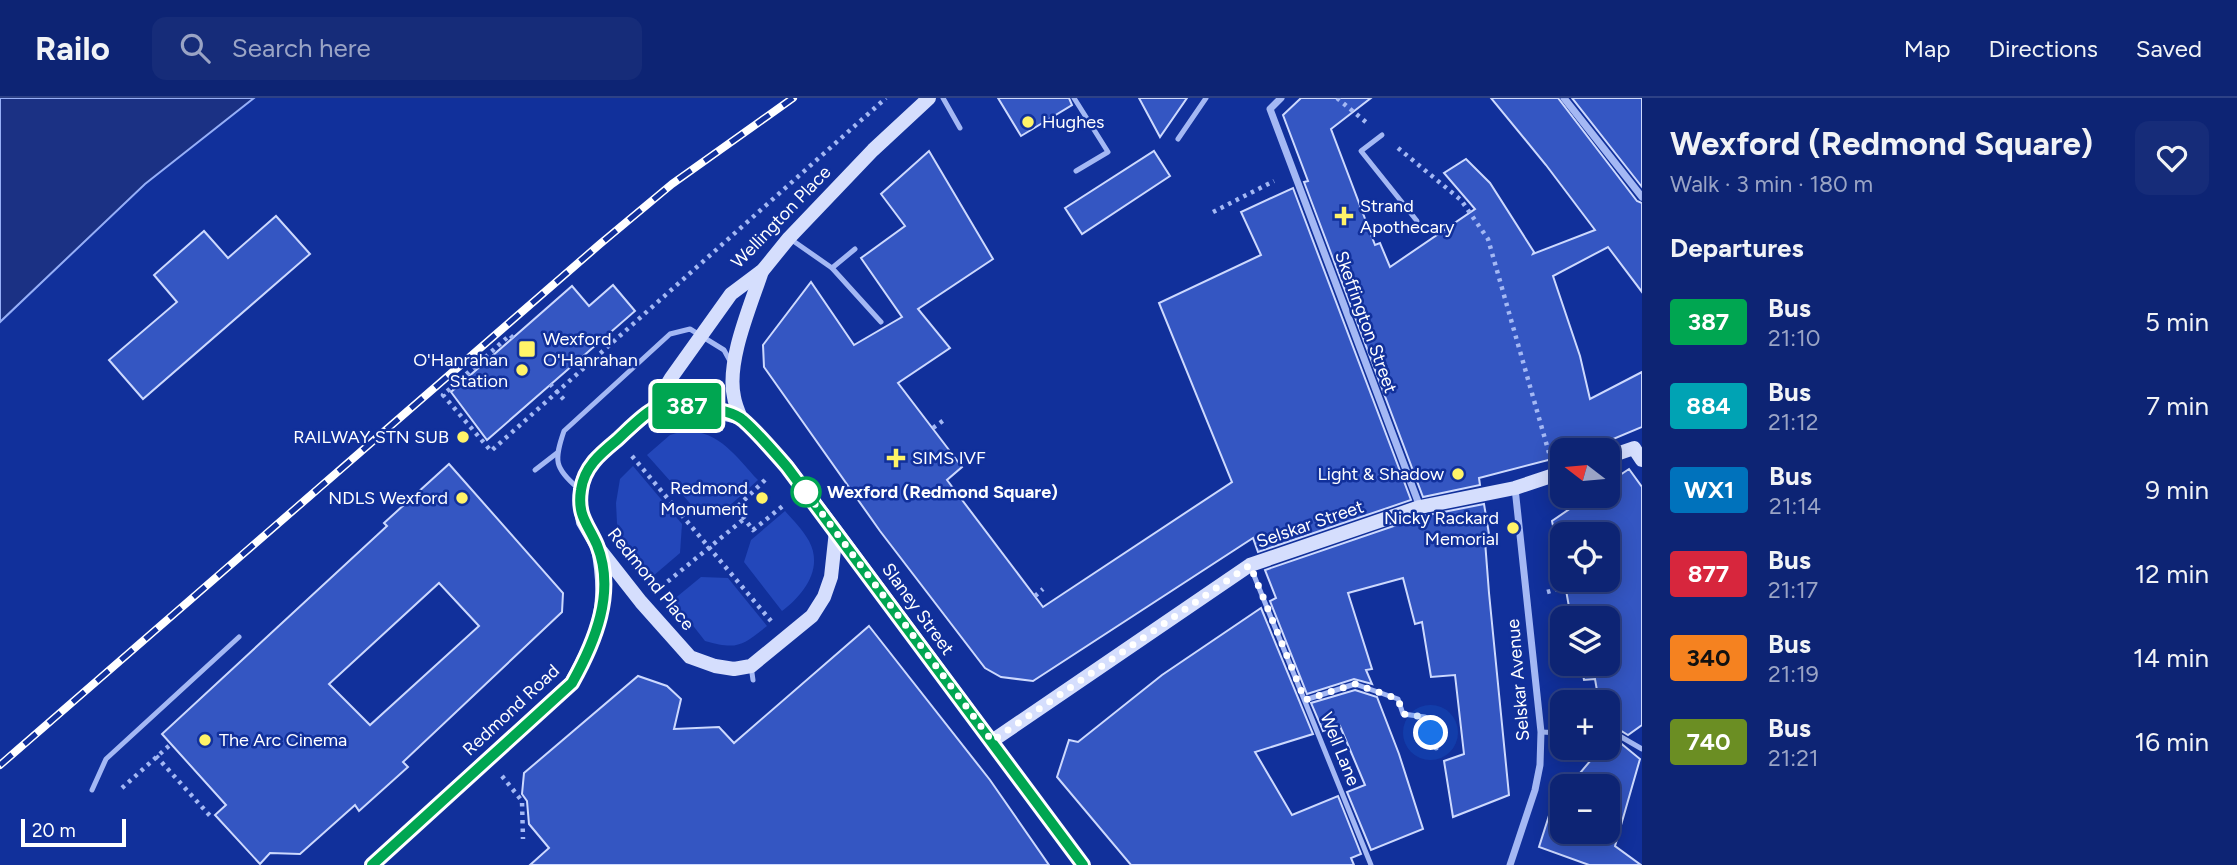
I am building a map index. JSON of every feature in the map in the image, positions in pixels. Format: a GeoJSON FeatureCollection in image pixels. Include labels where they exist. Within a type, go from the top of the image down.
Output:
{"type":"FeatureCollection","features":[{"type":"Feature","properties":{"kind":"main road","name":"Wellington Place"},"geometry":{"type":"LineString","coordinates":[[652,410],[671,378],[731,294],[763,270],[789,238],[873,150],[929,98]]}},
{"type":"Feature","properties":{"kind":"main road"},"geometry":{"type":"LineString","coordinates":[[741,418],[733,395],[733,368],[743,327],[763,270]]}},
{"type":"Feature","properties":{"kind":"main road"},"geometry":{"type":"LineString","coordinates":[[581,489],[583,479],[594,460],[652,410],[698,407],[741,418]]}},
{"type":"Feature","properties":{"kind":"main road","name":"Slaney Street"},"geometry":{"type":"LineString","coordinates":[[741,418],[787,467],[836,531],[1083,865]]}},
{"type":"Feature","properties":{"kind":"main road"},"geometry":{"type":"LineString","coordinates":[[1620,455],[1639,451]]}},
{"type":"Feature","properties":{"kind":"main road","name":"Selskar Street"},"geometry":{"type":"LineString","coordinates":[[992,741],[1250,565],[1420,507],[1515,488],[1550,476]]}},
{"type":"Feature","properties":{"kind":"main road","name":"Redmond Place"},"geometry":{"type":"LineString","coordinates":[[581,489],[583,522],[597,546],[641,603],[690,657],[715,666],[752,673],[812,616],[824,597],[831,577],[836,531]]}},
{"type":"Feature","properties":{"kind":"main road","name":"Redmond Road"},"geometry":{"type":"LineString","coordinates":[[372,865],[572,683],[589,653],[603,608],[603,574],[597,546]]}},
{"type":"Feature","properties":{"kind":"street","name":"Skeffington Street"},"geometry":{"type":"LineString","coordinates":[[1281,98],[1270,108],[1420,507]]}},
{"type":"Feature","properties":{"kind":"street"},"geometry":{"type":"LineString","coordinates":[[1564,98],[1642,197]]}},
{"type":"Feature","properties":{"kind":"street","name":"Selskar Avenue"},"geometry":{"type":"LineString","coordinates":[[1510,865],[1535,790],[1540,765],[1541,732],[1515,488]]}},
{"type":"Feature","properties":{"kind":"lane"},"geometry":{"type":"LineString","coordinates":[[943,98],[960,128]]}},
{"type":"Feature","properties":{"kind":"lane"},"geometry":{"type":"LineString","coordinates":[[1074,98],[1108,152],[1076,171]]}},
{"type":"Feature","properties":{"kind":"lane"},"geometry":{"type":"LineString","coordinates":[[1178,139],[1206,98]]}},
{"type":"Feature","properties":{"kind":"lane"},"geometry":{"type":"LineString","coordinates":[[1382,135],[1361,151],[1417,221]]}},
{"type":"Feature","properties":{"kind":"lane"},"geometry":{"type":"LineString","coordinates":[[789,238],[832,268],[881,322]]}},
{"type":"Feature","properties":{"kind":"lane"},"geometry":{"type":"LineString","coordinates":[[832,268],[855,249]]}},
{"type":"Feature","properties":{"kind":"lane"},"geometry":{"type":"LineString","coordinates":[[581,489],[565,476],[557,462],[564,431],[670,334],[690,329],[724,350],[733,368]]}},
{"type":"Feature","properties":{"kind":"lane"},"geometry":{"type":"LineString","coordinates":[[535,470],[557,453]]}},
{"type":"Feature","properties":{"kind":"lane","name":"Well Lane"},"geometry":{"type":"LineString","coordinates":[[1250,565],[1371,865]]}},
{"type":"Feature","properties":{"kind":"lane"},"geometry":{"type":"LineString","coordinates":[[92,790],[106,759],[239,637]]}},
{"type":"Feature","properties":{"kind":"lane"},"geometry":{"type":"LineString","coordinates":[[1305,700],[1355,684],[1398,699],[1403,714],[1425,717],[1436,748]]}},
{"type":"Feature","properties":{"kind":"lane"},"geometry":{"type":"LineString","coordinates":[[1541,732],[1550,732]]}},
{"type":"Feature","properties":{"kind":"lane"},"geometry":{"type":"LineString","coordinates":[[1620,736],[1642,749]]}},
{"type":"Feature","properties":{"kind":"path"},"geometry":{"type":"LineString","coordinates":[[513,338],[510,335],[443,394],[491,451],[886,98]]}},
{"type":"Feature","properties":{"kind":"path"},"geometry":{"type":"LineString","coordinates":[[1337,98],[1461,200],[1488,239],[1550,443]]}},
{"type":"Feature","properties":{"kind":"path"},"geometry":{"type":"LineString","coordinates":[[1213,212],[1293,172]]}},
{"type":"Feature","properties":{"kind":"path"},"geometry":{"type":"LineString","coordinates":[[933,428],[944,420]]}},
{"type":"Feature","properties":{"kind":"path"},"geometry":{"type":"LineString","coordinates":[[633,457],[776,626]]}},
{"type":"Feature","properties":{"kind":"path"},"geometry":{"type":"LineString","coordinates":[[765,480],[736,508],[744,519],[753,530],[784,505]]}},
{"type":"Feature","properties":{"kind":"path"},"geometry":{"type":"LineString","coordinates":[[654,592],[744,519]]}},
{"type":"Feature","properties":{"kind":"path"},"geometry":{"type":"LineString","coordinates":[[1035,596],[1043,589]]}},
{"type":"Feature","properties":{"kind":"path"},"geometry":{"type":"LineString","coordinates":[[122,788],[171,744]]}},
{"type":"Feature","properties":{"kind":"path"},"geometry":{"type":"LineString","coordinates":[[156,756],[212,818]]}},
{"type":"Feature","properties":{"kind":"path"},"geometry":{"type":"LineString","coordinates":[[502,776],[522,801],[523,839]]}},
{"type":"Feature","properties":{"kind":"shaded area"},"geometry":{"type":"Polygon","coordinates":[[[0,98],[254,98],[145,184],[0,322],[0,98]]]}},
{"type":"Feature","properties":{"kind":"shaded area"},"geometry":{"type":"Polygon","coordinates":[[[683,431],[696,432],[717,440],[758,480],[726,509],[696,510],[647,455],[670,435],[683,431]]]}},
{"type":"Feature","properties":{"kind":"shaded area"},"geometry":{"type":"Polygon","coordinates":[[[633,466],[682,524],[680,553],[653,576],[620,534],[617,523],[616,503],[620,479],[633,466]]]}},
{"type":"Feature","properties":{"kind":"shaded area"},"geometry":{"type":"Polygon","coordinates":[[[785,511],[809,541],[814,562],[813,571],[804,589],[782,611],[744,562],[751,540],[785,511]]]}},
{"type":"Feature","properties":{"kind":"shaded area"},"geometry":{"type":"Polygon","coordinates":[[[701,577],[728,578],[767,626],[739,644],[725,645],[705,641],[673,600],[701,577]]]}},
{"type":"Feature","properties":{"kind":"building","name":"Hughes"},"geometry":{"type":"Polygon","coordinates":[[[998,98],[1069,98],[1072,105],[1021,136],[998,98]]]}},
{"type":"Feature","properties":{"kind":"building"},"geometry":{"type":"Polygon","coordinates":[[[1139,98],[1187,98],[1160,137],[1139,98]]]}},
{"type":"Feature","properties":{"kind":"building"},"geometry":{"type":"Polygon","coordinates":[[[1301,98],[1371,98],[1331,129],[1375,245],[1380,243],[1390,267],[1475,209],[1444,173],[1466,159],[1490,183],[1533,254],[1595,230],[1491,98],[1558,98],[1637,201],[1642,203],[1642,292],[1608,247],[1553,276],[1580,356],[1590,399],[1642,372],[1642,427],[1616,438],[1550,438],[1550,460],[1479,478],[1480,485],[1423,497],[1304,182],[1308,181],[1283,115],[1301,98]]]}},
{"type":"Feature","properties":{"kind":"building"},"geometry":{"type":"Polygon","coordinates":[[[1572,98],[1642,98],[1642,187],[1572,98]]]}},
{"type":"Feature","properties":{"kind":"building"},"geometry":{"type":"Polygon","coordinates":[[[929,151],[993,259],[918,309],[950,348],[898,383],[962,467],[947,480],[1043,607],[1232,482],[1159,303],[1261,255],[1241,212],[1293,188],[1411,500],[1258,552],[1253,538],[1033,681],[1001,677],[985,668],[880,531],[764,367],[763,345],[811,282],[854,345],[902,317],[861,258],[905,226],[881,194],[929,151]]]}},
{"type":"Feature","properties":{"kind":"building"},"geometry":{"type":"Polygon","coordinates":[[[1154,151],[1170,176],[1082,234],[1065,208],[1154,151]]]}},
{"type":"Feature","properties":{"kind":"building"},"geometry":{"type":"Polygon","coordinates":[[[276,216],[310,254],[143,399],[109,360],[177,302],[154,275],[204,231],[228,258],[276,216]]]}},
{"type":"Feature","properties":{"kind":"building","name":"O'Hanrahan Station"},"geometry":{"type":"Polygon","coordinates":[[[613,285],[635,311],[487,440],[451,392],[572,286],[589,306],[613,285]]]}},
{"type":"Feature","properties":{"kind":"building"},"geometry":{"type":"Polygon","coordinates":[[[449,464],[563,593],[562,612],[403,762],[408,767],[359,811],[355,805],[300,854],[270,853],[260,864],[215,815],[226,805],[162,734],[387,526],[384,523],[449,464]],[[439,583],[329,684],[370,725],[479,626],[439,583]]]}},
{"type":"Feature","properties":{"kind":"building"},"geometry":{"type":"Polygon","coordinates":[[[1629,469],[1642,487],[1642,725],[1628,735],[1620,730],[1620,690],[1597,690],[1595,679],[1584,680],[1583,676],[1620,676],[1620,606],[1569,606],[1566,592],[1620,592],[1620,522],[1552,521],[1571,508],[1620,508],[1620,475],[1629,469]]]}},
{"type":"Feature","properties":{"kind":"building"},"geometry":{"type":"Polygon","coordinates":[[[1484,504],[1490,540],[1485,541],[1509,795],[1453,817],[1444,761],[1464,754],[1455,675],[1431,677],[1422,622],[1415,624],[1403,578],[1348,593],[1372,669],[1366,670],[1372,684],[1354,679],[1307,694],[1270,601],[1276,598],[1265,570],[1423,516],[1484,504]]]}},
{"type":"Feature","properties":{"kind":"building"},"geometry":{"type":"Polygon","coordinates":[[[1261,608],[1313,734],[1255,752],[1292,815],[1338,796],[1361,854],[1351,858],[1354,865],[1131,865],[1057,777],[1069,740],[1078,742],[1162,675],[1261,608]]]}},
{"type":"Feature","properties":{"kind":"building"},"geometry":{"type":"Polygon","coordinates":[[[869,626],[990,780],[1049,865],[530,865],[549,848],[529,824],[527,801],[522,794],[524,773],[638,676],[667,686],[681,699],[674,729],[719,727],[734,743],[869,626]]]}},
{"type":"Feature","properties":{"kind":"building"},"geometry":{"type":"Polygon","coordinates":[[[1355,690],[1377,697],[1423,829],[1371,850],[1347,792],[1365,785],[1340,726],[1323,731],[1311,703],[1355,690]]]}},
{"type":"Feature","properties":{"kind":"building"},"geometry":{"type":"Polygon","coordinates":[[[1620,743],[1640,759],[1620,829],[1620,774],[1579,774],[1591,760],[1620,760],[1620,743]]]}},
{"type":"Feature","properties":{"kind":"building"},"geometry":{"type":"Polygon","coordinates":[[[1550,812],[1550,844],[1616,844],[1641,865],[1589,865],[1539,847],[1550,812]]]}},
{"type":"Feature","properties":{"kind":"railway"},"geometry":{"type":"LineString","coordinates":[[0,765],[600,244],[672,184],[793,98]]}},
{"type":"Feature","properties":{"kind":"bus line","name":"387"},"geometry":{"type":"LineString","coordinates":[[372,865],[572,683],[589,653],[603,608],[604,592],[597,546],[583,522],[580,505],[583,479],[594,460],[652,410],[686,406],[720,411],[741,418],[787,467],[1083,865]]}},
{"type":"Feature","properties":{"kind":"place","name":"Hughes"},"geometry":{"type":"Point","coordinates":[1028,122]}},
{"type":"Feature","properties":{"kind":"place","name":"Strand Apothecary"},"geometry":{"type":"Point","coordinates":[1344,216]}},
{"type":"Feature","properties":{"kind":"place","name":"Wexford O'Hanrahan"},"geometry":{"type":"Point","coordinates":[527,349]}},
{"type":"Feature","properties":{"kind":"place","name":"O'Hanrahan Station"},"geometry":{"type":"Point","coordinates":[522,370]}},
{"type":"Feature","properties":{"kind":"place","name":"RAILWAY STN SUB"},"geometry":{"type":"Point","coordinates":[463,437]}},
{"type":"Feature","properties":{"kind":"place","name":"SIMS IVF"},"geometry":{"type":"Point","coordinates":[896,458]}},
{"type":"Feature","properties":{"kind":"place","name":"Light & Shadow"},"geometry":{"type":"Point","coordinates":[1458,474]}},
{"type":"Feature","properties":{"kind":"place","name":"Wexford (Redmond Square)"},"geometry":{"type":"Point","coordinates":[806,492]}},
{"type":"Feature","properties":{"kind":"place","name":"NDLS Wexford"},"geometry":{"type":"Point","coordinates":[462,498]}},
{"type":"Feature","properties":{"kind":"place","name":"Redmond Monument"},"geometry":{"type":"Point","coordinates":[762,498]}},
{"type":"Feature","properties":{"kind":"place","name":"Nicky Rackard Memorial"},"geometry":{"type":"Point","coordinates":[1513,528]}},
{"type":"Feature","properties":{"kind":"place","name":"The Arc Cinema"},"geometry":{"type":"Point","coordinates":[205,740]}},
{"type":"Feature","properties":{"kind":"route"},"geometry":{"type":"LineString","coordinates":[[806,492],[803,488],[992,741],[1250,565],[1305,700],[1355,684],[1398,699],[1403,714],[1425,717],[1431,733]]}}]}
